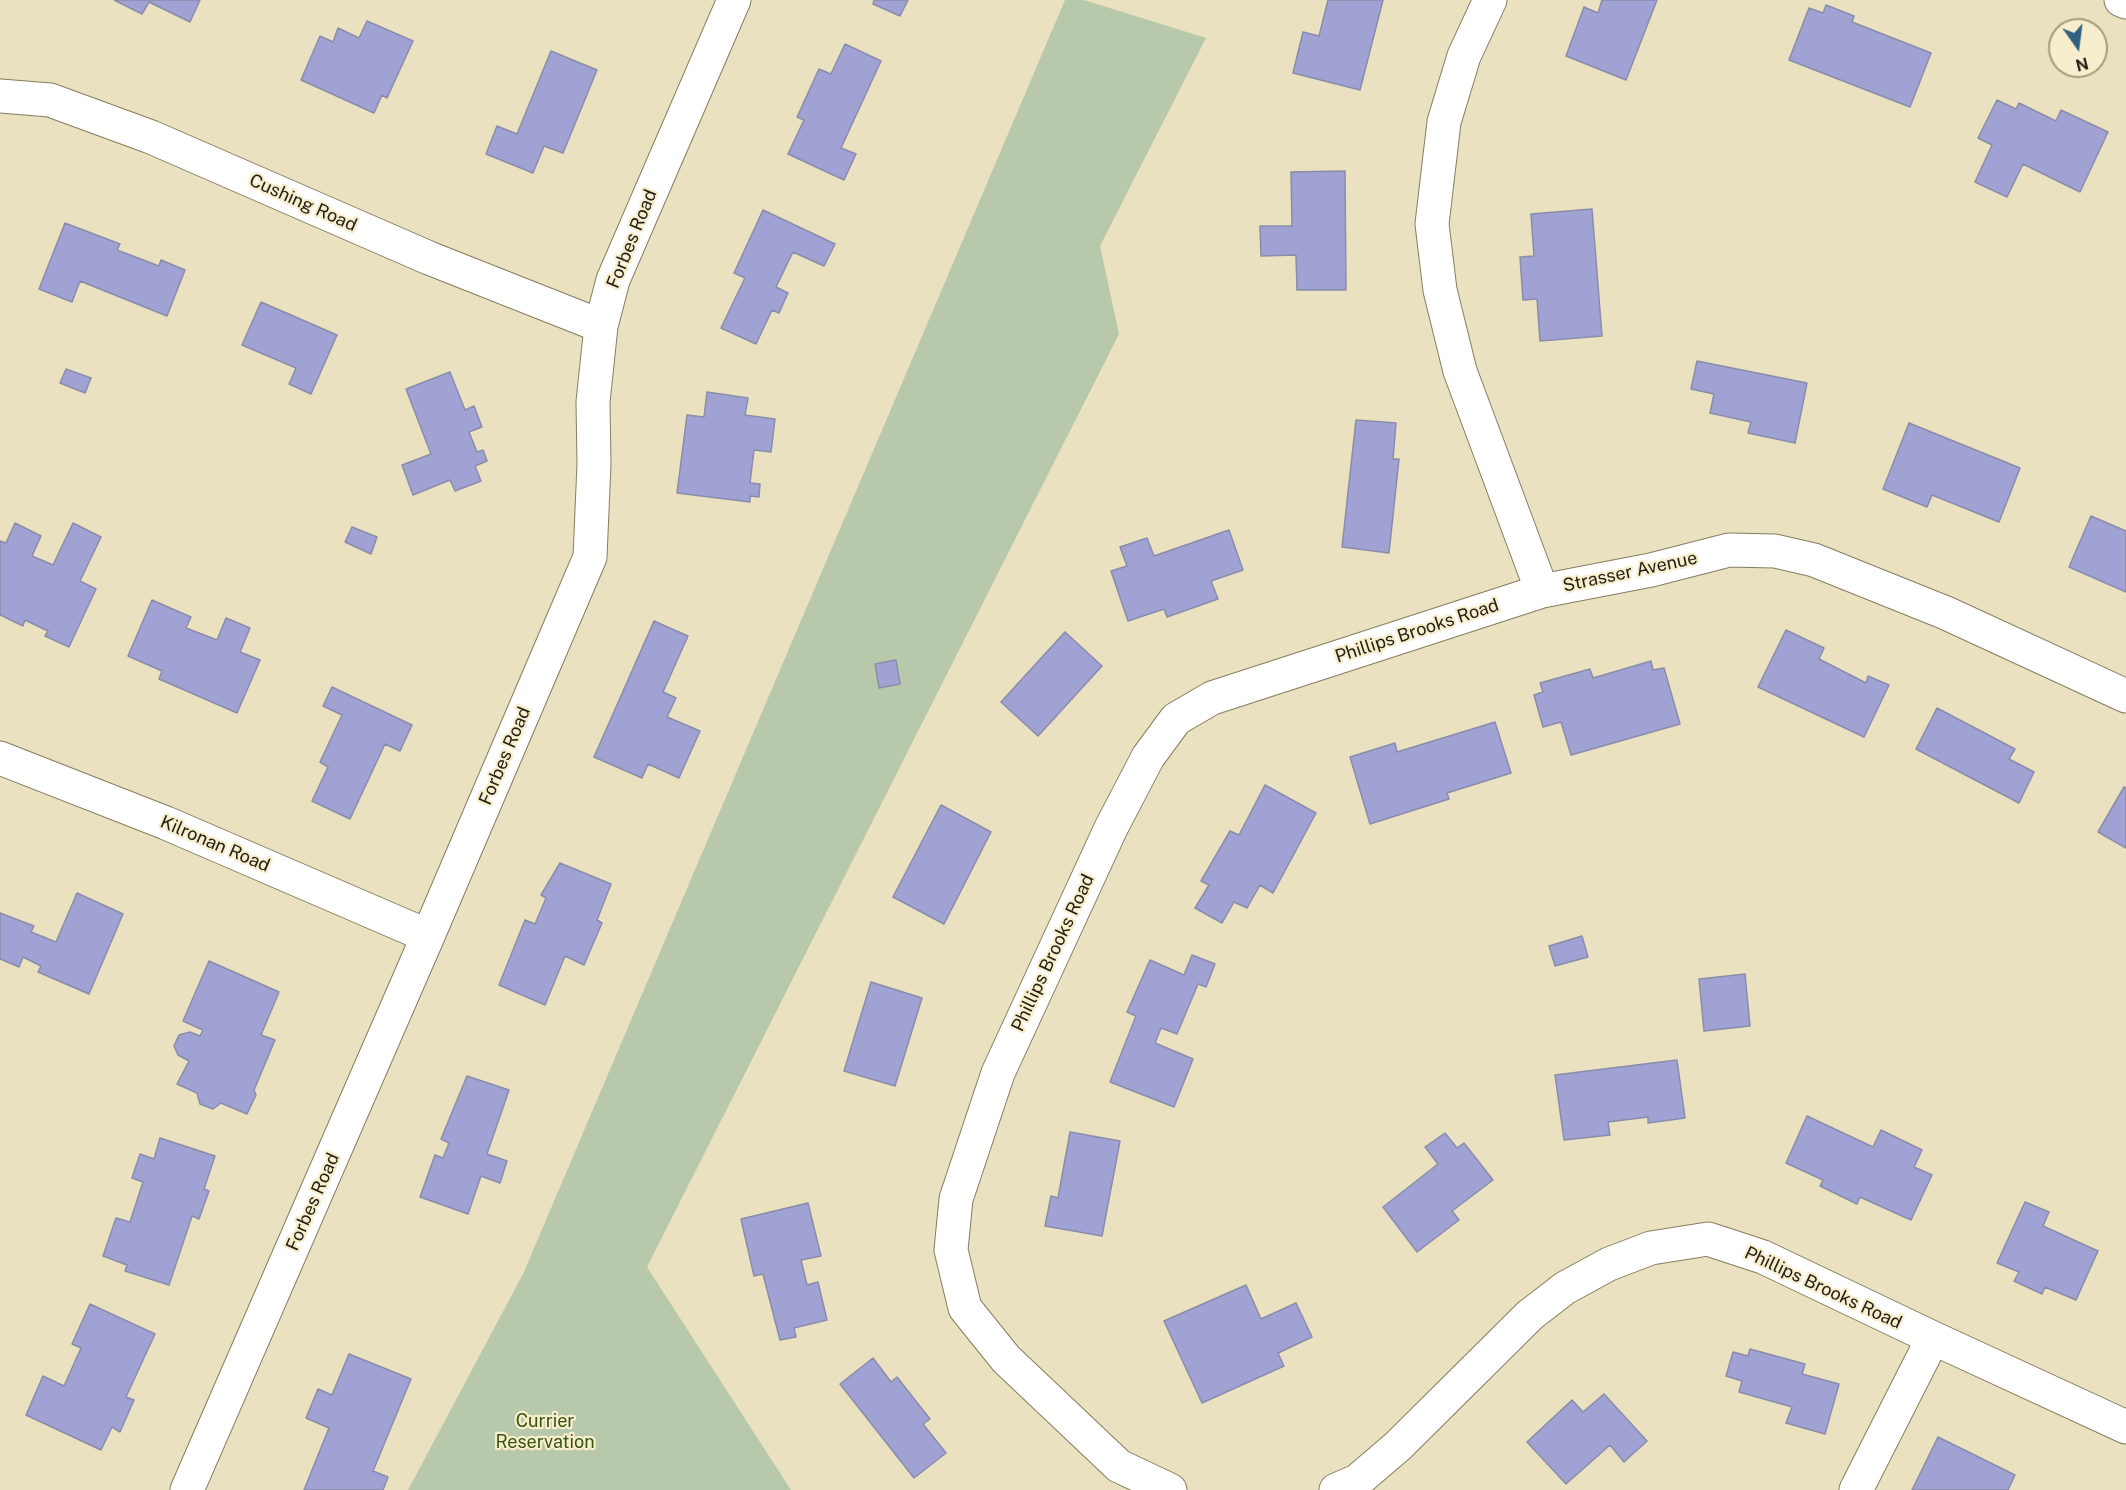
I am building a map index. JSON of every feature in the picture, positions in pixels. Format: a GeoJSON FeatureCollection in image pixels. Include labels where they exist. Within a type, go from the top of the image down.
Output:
{"type":"FeatureCollection","features":[{"type":"Feature","properties":{"kind":"street","name":"Forbes Road"},"geometry":{"type":"LineString","coordinates":[[187,1490],[590,557],[594,464],[593,402],[601,326],[613,280],[734,0]]}},
{"type":"Feature","properties":{"kind":"street","name":"Strasser Avenue"},"geometry":{"type":"LineString","coordinates":[[1490,0],[1464,56],[1444,122],[1432,224],[1440,290],[1460,371],[1542,591],[1651,570],[1729,550],[1775,551],[1814,560],[1946,613],[2126,696]]}},
{"type":"Feature","properties":{"kind":"street"},"geometry":{"type":"LineString","coordinates":[[2121,0],[2126,2]]}},
{"type":"Feature","properties":{"kind":"street","name":"Cushing Road"},"geometry":{"type":"LineString","coordinates":[[0,96],[50,100],[151,137],[429,258],[601,326]]}},
{"type":"Feature","properties":{"kind":"street","name":"Phillips Brooks Road"},"geometry":{"type":"LineString","coordinates":[[1170,1490],[1119,1466],[1005,1359],[965,1308],[951,1250],[956,1199],[998,1073],[1111,828],[1148,757],[1176,719],[1212,698],[1542,591]]}},
{"type":"Feature","properties":{"kind":"street","name":"Kilronan Road"},"geometry":{"type":"LineString","coordinates":[[0,758],[166,823],[428,936]]}},
{"type":"Feature","properties":{"kind":"street","name":"Phillips Brooks Road"},"geometry":{"type":"LineString","coordinates":[[1336,1490],[1356,1481],[1398,1446],[1530,1315],[1565,1288],[1609,1264],[1651,1248],[1708,1239],[1763,1257],[2126,1427]]}},
{"type":"Feature","properties":{"kind":"street"},"geometry":{"type":"LineString","coordinates":[[1856,1490],[1933,1338]]}},
{"type":"Feature","properties":{"kind":"green space","name":"Currier Reservation"},"geometry":{"type":"Polygon","coordinates":[[[1065,0],[1084,0],[1206,38],[1100,246],[1119,334],[647,1267],[791,1490],[408,1490],[523,1274],[1065,0]]]}},
{"type":"Feature","properties":{"kind":"building"},"geometry":{"type":"Polygon","coordinates":[[[114,0],[200,0],[190,22],[149,2],[142,14],[114,0]]]}},
{"type":"Feature","properties":{"kind":"building"},"geometry":{"type":"Polygon","coordinates":[[[874,0],[908,0],[900,16],[873,4],[874,0]]]}},
{"type":"Feature","properties":{"kind":"building"},"geometry":{"type":"Polygon","coordinates":[[[1328,0],[1383,0],[1360,90],[1293,73],[1303,32],[1319,36],[1328,0]]]}},
{"type":"Feature","properties":{"kind":"building"},"geometry":{"type":"Polygon","coordinates":[[[1602,0],[1657,0],[1626,80],[1566,56],[1584,7],[1598,13],[1602,0]]]}},
{"type":"Feature","properties":{"kind":"building"},"geometry":{"type":"Polygon","coordinates":[[[1826,5],[1854,16],[1852,22],[1931,53],[1910,107],[1789,60],[1809,8],[1823,13],[1826,5]]]}},
{"type":"Feature","properties":{"kind":"building"},"geometry":{"type":"Polygon","coordinates":[[[367,21],[413,41],[387,98],[382,95],[374,113],[301,80],[320,36],[333,42],[338,28],[359,38],[367,21]]]}},
{"type":"Feature","properties":{"kind":"building"},"geometry":{"type":"Polygon","coordinates":[[[845,44],[881,61],[841,148],[856,154],[844,180],[788,154],[804,120],[797,117],[819,69],[831,74],[845,44]]]}},
{"type":"Feature","properties":{"kind":"building"},"geometry":{"type":"Polygon","coordinates":[[[551,51],[597,70],[563,153],[544,146],[533,173],[486,154],[497,126],[517,134],[551,51]]]}},
{"type":"Feature","properties":{"kind":"building"},"geometry":{"type":"Polygon","coordinates":[[[1997,100],[2016,109],[2019,103],[2056,121],[2061,110],[2108,132],[2080,192],[2023,164],[2007,197],[1975,182],[1992,145],[1978,138],[1997,100]]]}},
{"type":"Feature","properties":{"kind":"building"},"geometry":{"type":"Polygon","coordinates":[[[1345,171],[1346,290],[1297,290],[1296,255],[1261,256],[1260,226],[1292,226],[1291,172],[1345,171]]]}},
{"type":"Feature","properties":{"kind":"building"},"geometry":{"type":"Polygon","coordinates":[[[1592,209],[1602,336],[1540,341],[1537,299],[1523,300],[1520,257],[1534,256],[1531,214],[1592,209]]]}},
{"type":"Feature","properties":{"kind":"building"},"geometry":{"type":"Polygon","coordinates":[[[763,210],[835,244],[824,266],[793,252],[776,287],[788,293],[779,313],[772,310],[756,344],[721,328],[745,278],[734,273],[763,210]]]}},
{"type":"Feature","properties":{"kind":"building"},"geometry":{"type":"Polygon","coordinates":[[[65,223],[120,244],[117,250],[159,266],[161,260],[185,270],[167,316],[80,281],[72,302],[39,289],[65,223]]]}},
{"type":"Feature","properties":{"kind":"building"},"geometry":{"type":"Polygon","coordinates":[[[261,302],[337,335],[311,394],[289,384],[296,368],[242,345],[261,302]]]}},
{"type":"Feature","properties":{"kind":"building"},"geometry":{"type":"Polygon","coordinates":[[[1697,361],[1807,383],[1795,443],[1748,433],[1751,422],[1710,413],[1714,394],[1691,389],[1697,361]]]}},
{"type":"Feature","properties":{"kind":"building"},"geometry":{"type":"Polygon","coordinates":[[[66,369],[91,378],[85,393],[60,383],[66,369]]]}},
{"type":"Feature","properties":{"kind":"building"},"geometry":{"type":"Polygon","coordinates":[[[450,372],[465,410],[474,406],[482,427],[469,432],[477,452],[483,450],[487,461],[475,466],[481,481],[455,491],[450,480],[413,495],[402,465],[431,454],[406,389],[450,372]]]}},
{"type":"Feature","properties":{"kind":"building"},"geometry":{"type":"Polygon","coordinates":[[[707,392],[748,398],[745,415],[775,419],[771,452],[754,450],[750,483],[760,484],[759,497],[750,496],[750,502],[677,493],[687,415],[704,417],[707,392]]]}},
{"type":"Feature","properties":{"kind":"building"},"geometry":{"type":"Polygon","coordinates":[[[1356,420],[1396,423],[1393,459],[1399,459],[1389,553],[1342,547],[1356,420]]]}},
{"type":"Feature","properties":{"kind":"building"},"geometry":{"type":"Polygon","coordinates":[[[1909,423],[2020,468],[1999,522],[1932,495],[1927,507],[1883,489],[1909,423]]]}},
{"type":"Feature","properties":{"kind":"building"},"geometry":{"type":"Polygon","coordinates":[[[2091,516],[2126,531],[2126,592],[2069,567],[2091,516]]]}},
{"type":"Feature","properties":{"kind":"building"},"geometry":{"type":"Polygon","coordinates":[[[15,523],[41,536],[32,556],[53,565],[73,523],[101,537],[80,581],[96,589],[69,647],[45,636],[48,631],[25,620],[23,626],[0,615],[0,541],[6,543],[15,523]]]}},
{"type":"Feature","properties":{"kind":"building"},"geometry":{"type":"Polygon","coordinates":[[[352,527],[377,537],[371,554],[345,542],[352,527]]]}},
{"type":"Feature","properties":{"kind":"building"},"geometry":{"type":"Polygon","coordinates":[[[1229,530],[1243,570],[1211,581],[1218,599],[1167,617],[1164,609],[1128,621],[1111,571],[1127,566],[1120,547],[1147,538],[1154,556],[1229,530]]]}},
{"type":"Feature","properties":{"kind":"building"},"geometry":{"type":"Polygon","coordinates":[[[152,600],[191,617],[186,628],[217,640],[226,618],[250,628],[240,652],[260,660],[237,713],[159,679],[162,671],[128,656],[152,600]]]}},
{"type":"Feature","properties":{"kind":"building"},"geometry":{"type":"Polygon","coordinates":[[[654,621],[688,636],[663,692],[676,698],[667,717],[700,731],[679,778],[648,764],[642,778],[594,757],[654,621]]]}},
{"type":"Feature","properties":{"kind":"building"},"geometry":{"type":"Polygon","coordinates":[[[1786,630],[1824,648],[1819,659],[1866,683],[1868,676],[1889,685],[1864,737],[1758,687],[1786,630]]]}},
{"type":"Feature","properties":{"kind":"building"},"geometry":{"type":"Polygon","coordinates":[[[1065,632],[1102,666],[1038,736],[1001,702],[1065,632]]]}},
{"type":"Feature","properties":{"kind":"building"},"geometry":{"type":"Polygon","coordinates":[[[896,660],[900,684],[879,688],[875,664],[896,660]]]}},
{"type":"Feature","properties":{"kind":"building"},"geometry":{"type":"Polygon","coordinates":[[[1651,661],[1653,670],[1664,668],[1680,724],[1571,755],[1561,722],[1543,727],[1534,695],[1543,692],[1540,683],[1590,669],[1593,678],[1651,661]]]}},
{"type":"Feature","properties":{"kind":"building"},"geometry":{"type":"Polygon","coordinates":[[[332,687],[412,725],[400,751],[385,744],[350,819],[312,801],[328,767],[320,762],[342,715],[323,706],[332,687]]]}},
{"type":"Feature","properties":{"kind":"building"},"geometry":{"type":"Polygon","coordinates":[[[1937,708],[2015,749],[2009,759],[2034,772],[2019,803],[1916,749],[1937,708]]]}},
{"type":"Feature","properties":{"kind":"building"},"geometry":{"type":"Polygon","coordinates":[[[1495,722],[1511,773],[1447,793],[1449,799],[1370,824],[1350,757],[1395,743],[1397,752],[1495,722]]]}},
{"type":"Feature","properties":{"kind":"building"},"geometry":{"type":"Polygon","coordinates":[[[1265,785],[1316,813],[1273,893],[1260,885],[1247,908],[1234,902],[1222,923],[1195,908],[1209,885],[1201,881],[1230,831],[1239,835],[1265,785]]]}},
{"type":"Feature","properties":{"kind":"building"},"geometry":{"type":"Polygon","coordinates":[[[2124,787],[2126,788],[2126,848],[2098,832],[2124,787]]]}},
{"type":"Feature","properties":{"kind":"building"},"geometry":{"type":"Polygon","coordinates":[[[941,805],[991,832],[944,924],[893,897],[941,805]]]}},
{"type":"Feature","properties":{"kind":"building"},"geometry":{"type":"Polygon","coordinates":[[[560,863],[611,884],[597,920],[602,923],[584,965],[565,956],[545,1005],[499,985],[525,920],[535,924],[546,898],[541,895],[560,863]]]}},
{"type":"Feature","properties":{"kind":"building"},"geometry":{"type":"Polygon","coordinates":[[[77,893],[123,914],[89,994],[38,972],[41,966],[23,957],[19,967],[0,959],[0,913],[34,926],[31,932],[56,942],[77,893]]]}},
{"type":"Feature","properties":{"kind":"building"},"geometry":{"type":"Polygon","coordinates":[[[1582,936],[1588,957],[1555,966],[1549,946],[1582,936]]]}},
{"type":"Feature","properties":{"kind":"building"},"geometry":{"type":"Polygon","coordinates":[[[1192,955],[1215,964],[1206,987],[1198,984],[1177,1034],[1161,1028],[1155,1043],[1193,1059],[1174,1107],[1110,1082],[1136,1016],[1127,1012],[1150,960],[1184,975],[1192,955]]]}},
{"type":"Feature","properties":{"kind":"building"},"geometry":{"type":"Polygon","coordinates":[[[209,961],[279,992],[261,1035],[275,1040],[254,1090],[256,1095],[247,1114],[221,1103],[213,1109],[200,1104],[197,1093],[177,1084],[189,1061],[178,1055],[174,1046],[179,1035],[190,1032],[200,1036],[203,1030],[183,1021],[209,961]]]}},
{"type":"Feature","properties":{"kind":"building"},"geometry":{"type":"Polygon","coordinates":[[[1745,974],[1750,1026],[1704,1031],[1699,979],[1745,974]]]}},
{"type":"Feature","properties":{"kind":"building"},"geometry":{"type":"Polygon","coordinates":[[[871,982],[922,998],[895,1086],[844,1071],[871,982]]]}},
{"type":"Feature","properties":{"kind":"building"},"geometry":{"type":"Polygon","coordinates":[[[1677,1060],[1685,1118],[1648,1123],[1648,1117],[1608,1122],[1610,1135],[1564,1140],[1555,1075],[1677,1060]]]}},
{"type":"Feature","properties":{"kind":"building"},"geometry":{"type":"Polygon","coordinates":[[[467,1076],[509,1090],[487,1154],[507,1161],[500,1183],[481,1176],[468,1214],[420,1197],[435,1155],[443,1158],[449,1143],[441,1139],[467,1076]]]}},
{"type":"Feature","properties":{"kind":"building"},"geometry":{"type":"Polygon","coordinates":[[[1807,1116],[1873,1147],[1881,1130],[1922,1150],[1914,1167],[1932,1175],[1911,1220],[1860,1197],[1857,1204],[1820,1186],[1823,1180],[1786,1163],[1807,1116]]]}},
{"type":"Feature","properties":{"kind":"building"},"geometry":{"type":"Polygon","coordinates":[[[1070,1132],[1120,1141],[1102,1236],[1045,1226],[1051,1196],[1058,1198],[1070,1132]]]}},
{"type":"Feature","properties":{"kind":"building"},"geometry":{"type":"Polygon","coordinates":[[[1445,1133],[1457,1148],[1464,1143],[1493,1180],[1452,1211],[1459,1220],[1417,1252],[1383,1207],[1438,1164],[1425,1147],[1445,1133]]]}},
{"type":"Feature","properties":{"kind":"building"},"geometry":{"type":"Polygon","coordinates":[[[160,1138],[215,1156],[204,1189],[209,1191],[199,1219],[192,1216],[169,1285],[125,1271],[127,1265],[103,1256],[116,1218],[130,1222],[143,1182],[132,1178],[140,1154],[154,1159],[160,1138]]]}},
{"type":"Feature","properties":{"kind":"building"},"geometry":{"type":"Polygon","coordinates":[[[2025,1202],[2049,1212],[2043,1226],[2098,1251],[2076,1300],[2045,1287],[2042,1294],[2014,1281],[2019,1272],[1997,1263],[2025,1202]]]}},
{"type":"Feature","properties":{"kind":"building"},"geometry":{"type":"Polygon","coordinates":[[[808,1203],[821,1256],[801,1260],[807,1285],[818,1282],[827,1320],[794,1328],[796,1337],[780,1340],[763,1274],[754,1276],[741,1219],[808,1203]]]}},
{"type":"Feature","properties":{"kind":"building"},"geometry":{"type":"Polygon","coordinates":[[[1246,1285],[1261,1319],[1296,1303],[1312,1337],[1278,1353],[1284,1366],[1202,1403],[1164,1321],[1246,1285]]]}},
{"type":"Feature","properties":{"kind":"building"},"geometry":{"type":"Polygon","coordinates":[[[90,1304],[155,1334],[126,1397],[134,1400],[120,1432],[112,1427],[101,1450],[26,1415],[43,1376],[64,1386],[81,1348],[72,1344],[90,1304]]]}},
{"type":"Feature","properties":{"kind":"building"},"geometry":{"type":"Polygon","coordinates":[[[1750,1349],[1805,1364],[1802,1374],[1839,1384],[1825,1434],[1786,1423],[1792,1407],[1739,1392],[1742,1381],[1726,1376],[1733,1352],[1748,1356],[1750,1349]]]}},
{"type":"Feature","properties":{"kind":"building"},"geometry":{"type":"Polygon","coordinates":[[[349,1354],[411,1379],[373,1471],[388,1477],[383,1490],[304,1490],[329,1428],[306,1418],[318,1389],[332,1395],[349,1354]]]}},
{"type":"Feature","properties":{"kind":"building"},"geometry":{"type":"Polygon","coordinates":[[[873,1358],[891,1382],[897,1377],[930,1419],[923,1424],[946,1453],[914,1478],[840,1384],[873,1358]]]}},
{"type":"Feature","properties":{"kind":"building"},"geometry":{"type":"Polygon","coordinates":[[[1604,1394],[1647,1441],[1624,1462],[1610,1445],[1566,1484],[1527,1442],[1572,1400],[1583,1412],[1604,1394]]]}},
{"type":"Feature","properties":{"kind":"building"},"geometry":{"type":"Polygon","coordinates":[[[1938,1437],[2015,1475],[2008,1490],[1912,1490],[1938,1437]]]}}]}
